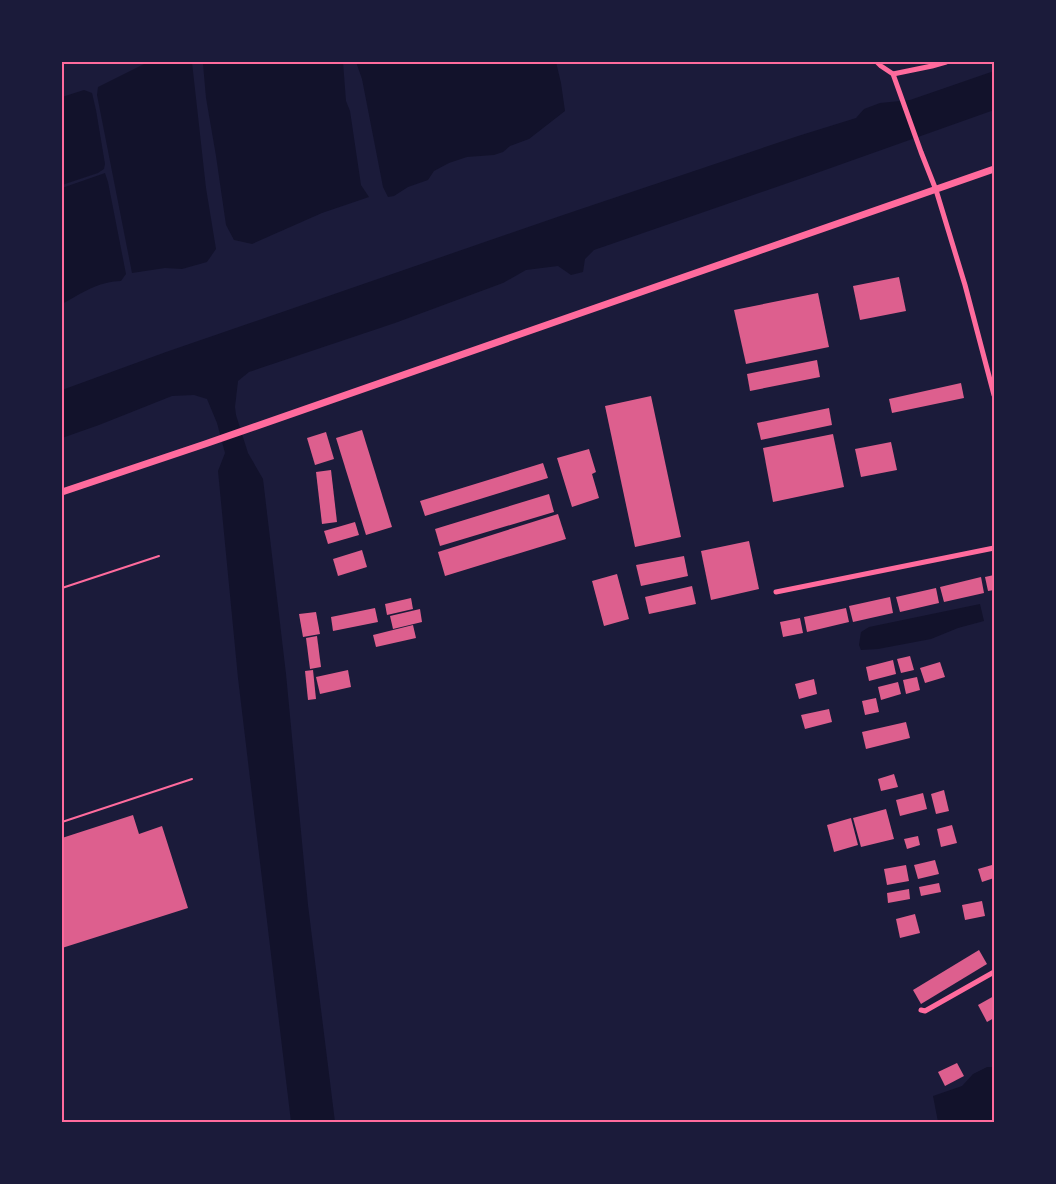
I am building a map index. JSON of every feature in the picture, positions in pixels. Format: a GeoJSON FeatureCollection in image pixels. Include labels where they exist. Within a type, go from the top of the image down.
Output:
{"type":"FeatureCollection","features":[{"type":"Feature","properties":{"kind":"main road"},"geometry":{"type":"LineString","coordinates":[[62,492],[994,170]]}},
{"type":"Feature","properties":{"kind":"street"},"geometry":{"type":"LineString","coordinates":[[877,62],[893,74],[936,190],[965,285],[994,395]]}},
{"type":"Feature","properties":{"kind":"street"},"geometry":{"type":"LineString","coordinates":[[893,74],[946,62]]}},
{"type":"Feature","properties":{"kind":"street"},"geometry":{"type":"LineString","coordinates":[[776,592],[994,548]]}},
{"type":"Feature","properties":{"kind":"street"},"geometry":{"type":"LineString","coordinates":[[921,1010],[925,1011],[994,972]]}},
{"type":"Feature","properties":{"kind":"lane"},"geometry":{"type":"LineString","coordinates":[[62,588],[159,556]]}},
{"type":"Feature","properties":{"kind":"lane"},"geometry":{"type":"LineString","coordinates":[[62,822],[192,779]]}},
{"type":"Feature","properties":{"kind":"shaded area"},"geometry":{"type":"Polygon","coordinates":[[[148,62],[192,62],[206,188],[216,249],[207,262],[182,269],[165,268],[132,273],[97,95],[98,87],[148,62]]]}},
{"type":"Feature","properties":{"kind":"shaded area"},"geometry":{"type":"Polygon","coordinates":[[[204,62],[343,62],[346,101],[350,111],[361,185],[369,197],[322,213],[252,244],[234,240],[226,225],[206,98],[204,62]]]}},
{"type":"Feature","properties":{"kind":"shaded area"},"geometry":{"type":"Polygon","coordinates":[[[356,62],[556,62],[565,111],[529,139],[510,146],[503,152],[467,157],[449,163],[434,171],[428,180],[388,197],[383,187],[362,79],[356,62]]]}},
{"type":"Feature","properties":{"kind":"shaded area"},"geometry":{"type":"Polygon","coordinates":[[[994,71],[994,110],[594,250],[585,259],[583,272],[571,275],[558,266],[526,270],[503,283],[395,323],[249,372],[238,381],[236,415],[248,453],[263,479],[286,674],[308,905],[335,1122],[291,1122],[238,678],[218,471],[225,453],[217,423],[207,399],[194,395],[172,396],[62,438],[62,390],[566,214],[856,118],[864,109],[880,103],[910,100],[994,71]]]}},
{"type":"Feature","properties":{"kind":"shaded area"},"geometry":{"type":"Polygon","coordinates":[[[84,90],[92,93],[104,169],[62,185],[62,97],[84,90]]]}},
{"type":"Feature","properties":{"kind":"shaded area"},"geometry":{"type":"Polygon","coordinates":[[[105,173],[126,274],[121,281],[97,286],[62,304],[62,188],[105,173]]]}},
{"type":"Feature","properties":{"kind":"shaded area"},"geometry":{"type":"Polygon","coordinates":[[[980,604],[984,621],[931,639],[878,649],[861,650],[859,645],[861,632],[869,627],[980,604]]]}},
{"type":"Feature","properties":{"kind":"shaded area"},"geometry":{"type":"Polygon","coordinates":[[[987,1067],[994,1067],[994,1122],[938,1122],[933,1096],[962,1086],[973,1074],[987,1067]]]}},
{"type":"Feature","properties":{"kind":"building"},"geometry":{"type":"Polygon","coordinates":[[[899,277],[906,311],[860,320],[853,286],[899,277]]]}},
{"type":"Feature","properties":{"kind":"building"},"geometry":{"type":"Polygon","coordinates":[[[818,293],[829,347],[746,364],[734,310],[818,293]]]}},
{"type":"Feature","properties":{"kind":"building"},"geometry":{"type":"Polygon","coordinates":[[[817,360],[820,377],[750,391],[747,374],[817,360]]]}},
{"type":"Feature","properties":{"kind":"building"},"geometry":{"type":"Polygon","coordinates":[[[961,383],[964,398],[892,413],[889,399],[961,383]]]}},
{"type":"Feature","properties":{"kind":"building"},"geometry":{"type":"Polygon","coordinates":[[[651,396],[681,537],[635,547],[605,406],[651,396]]]}},
{"type":"Feature","properties":{"kind":"building"},"geometry":{"type":"Polygon","coordinates":[[[829,408],[832,425],[761,440],[757,423],[829,408]]]}},
{"type":"Feature","properties":{"kind":"building"},"geometry":{"type":"Polygon","coordinates":[[[362,430],[392,527],[366,535],[336,438],[362,430]]]}},
{"type":"Feature","properties":{"kind":"building"},"geometry":{"type":"Polygon","coordinates":[[[326,432],[334,459],[315,465],[307,438],[326,432]]]}},
{"type":"Feature","properties":{"kind":"building"},"geometry":{"type":"Polygon","coordinates":[[[833,434],[844,487],[773,502],[763,448],[833,434]]]}},
{"type":"Feature","properties":{"kind":"building"},"geometry":{"type":"Polygon","coordinates":[[[891,442],[897,470],[861,477],[855,449],[891,442]]]}},
{"type":"Feature","properties":{"kind":"building"},"geometry":{"type":"Polygon","coordinates":[[[589,449],[596,472],[592,474],[599,498],[572,507],[557,458],[589,449]]]}},
{"type":"Feature","properties":{"kind":"building"},"geometry":{"type":"Polygon","coordinates":[[[543,463],[548,478],[425,516],[420,501],[543,463]]]}},
{"type":"Feature","properties":{"kind":"building"},"geometry":{"type":"Polygon","coordinates":[[[331,470],[337,522],[322,524],[316,472],[331,470]]]}},
{"type":"Feature","properties":{"kind":"building"},"geometry":{"type":"Polygon","coordinates":[[[549,494],[554,512],[440,546],[435,529],[549,494]]]}},
{"type":"Feature","properties":{"kind":"building"},"geometry":{"type":"Polygon","coordinates":[[[558,514],[566,539],[445,576],[438,552],[558,514]]]}},
{"type":"Feature","properties":{"kind":"building"},"geometry":{"type":"Polygon","coordinates":[[[355,522],[359,535],[328,544],[324,531],[355,522]]]}},
{"type":"Feature","properties":{"kind":"building"},"geometry":{"type":"Polygon","coordinates":[[[749,541],[759,589],[711,600],[701,551],[749,541]]]}},
{"type":"Feature","properties":{"kind":"building"},"geometry":{"type":"Polygon","coordinates":[[[362,550],[367,567],[338,576],[333,559],[362,550]]]}},
{"type":"Feature","properties":{"kind":"building"},"geometry":{"type":"Polygon","coordinates":[[[684,556],[688,576],[641,586],[636,565],[684,556]]]}},
{"type":"Feature","properties":{"kind":"building"},"geometry":{"type":"Polygon","coordinates":[[[617,574],[629,619],[604,626],[592,581],[617,574]]]}},
{"type":"Feature","properties":{"kind":"building"},"geometry":{"type":"Polygon","coordinates":[[[994,575],[994,590],[988,591],[985,577],[994,575]]]}},
{"type":"Feature","properties":{"kind":"building"},"geometry":{"type":"Polygon","coordinates":[[[981,577],[984,593],[944,602],[940,587],[981,577]]]}},
{"type":"Feature","properties":{"kind":"building"},"geometry":{"type":"Polygon","coordinates":[[[692,586],[696,604],[649,614],[645,597],[692,586]]]}},
{"type":"Feature","properties":{"kind":"building"},"geometry":{"type":"Polygon","coordinates":[[[936,588],[939,603],[900,612],[896,597],[936,588]]]}},
{"type":"Feature","properties":{"kind":"building"},"geometry":{"type":"Polygon","coordinates":[[[890,597],[893,613],[853,622],[849,606],[890,597]]]}},
{"type":"Feature","properties":{"kind":"building"},"geometry":{"type":"Polygon","coordinates":[[[411,598],[413,609],[387,615],[385,604],[411,598]]]}},
{"type":"Feature","properties":{"kind":"building"},"geometry":{"type":"Polygon","coordinates":[[[375,608],[378,622],[333,631],[331,617],[375,608]]]}},
{"type":"Feature","properties":{"kind":"building"},"geometry":{"type":"Polygon","coordinates":[[[846,608],[849,622],[807,632],[804,617],[846,608]]]}},
{"type":"Feature","properties":{"kind":"building"},"geometry":{"type":"Polygon","coordinates":[[[420,609],[422,622],[393,629],[390,616],[420,609]]]}},
{"type":"Feature","properties":{"kind":"building"},"geometry":{"type":"Polygon","coordinates":[[[316,612],[320,634],[303,637],[299,614],[316,612]]]}},
{"type":"Feature","properties":{"kind":"building"},"geometry":{"type":"Polygon","coordinates":[[[800,618],[803,633],[783,637],[780,622],[800,618]]]}},
{"type":"Feature","properties":{"kind":"building"},"geometry":{"type":"Polygon","coordinates":[[[413,625],[416,638],[376,647],[373,635],[413,625]]]}},
{"type":"Feature","properties":{"kind":"building"},"geometry":{"type":"Polygon","coordinates":[[[317,636],[321,667],[310,669],[306,638],[317,636]]]}},
{"type":"Feature","properties":{"kind":"building"},"geometry":{"type":"Polygon","coordinates":[[[910,656],[914,670],[901,673],[897,659],[910,656]]]}},
{"type":"Feature","properties":{"kind":"building"},"geometry":{"type":"Polygon","coordinates":[[[893,660],[896,674],[869,681],[866,667],[893,660]]]}},
{"type":"Feature","properties":{"kind":"building"},"geometry":{"type":"Polygon","coordinates":[[[940,662],[945,677],[925,683],[920,668],[940,662]]]}},
{"type":"Feature","properties":{"kind":"building"},"geometry":{"type":"Polygon","coordinates":[[[313,670],[316,699],[308,700],[305,671],[313,670]]]}},
{"type":"Feature","properties":{"kind":"building"},"geometry":{"type":"Polygon","coordinates":[[[348,670],[351,687],[320,694],[316,677],[348,670]]]}},
{"type":"Feature","properties":{"kind":"building"},"geometry":{"type":"Polygon","coordinates":[[[917,677],[920,690],[906,694],[903,680],[917,677]]]}},
{"type":"Feature","properties":{"kind":"building"},"geometry":{"type":"Polygon","coordinates":[[[814,679],[817,694],[799,699],[795,684],[814,679]]]}},
{"type":"Feature","properties":{"kind":"building"},"geometry":{"type":"Polygon","coordinates":[[[898,682],[901,694],[881,700],[878,687],[898,682]]]}},
{"type":"Feature","properties":{"kind":"building"},"geometry":{"type":"Polygon","coordinates":[[[876,698],[879,712],[865,715],[862,701],[876,698]]]}},
{"type":"Feature","properties":{"kind":"building"},"geometry":{"type":"Polygon","coordinates":[[[829,709],[832,722],[805,729],[801,715],[829,709]]]}},
{"type":"Feature","properties":{"kind":"building"},"geometry":{"type":"Polygon","coordinates":[[[906,722],[910,738],[866,749],[862,732],[906,722]]]}},
{"type":"Feature","properties":{"kind":"building"},"geometry":{"type":"Polygon","coordinates":[[[894,774],[898,787],[881,791],[878,779],[894,774]]]}},
{"type":"Feature","properties":{"kind":"building"},"geometry":{"type":"Polygon","coordinates":[[[944,790],[949,811],[936,814],[931,794],[944,790]]]}},
{"type":"Feature","properties":{"kind":"building"},"geometry":{"type":"Polygon","coordinates":[[[923,793],[927,809],[900,816],[896,800],[923,793]]]}},
{"type":"Feature","properties":{"kind":"building"},"geometry":{"type":"Polygon","coordinates":[[[886,809],[894,839],[861,847],[853,818],[886,809]]]}},
{"type":"Feature","properties":{"kind":"building"},"geometry":{"type":"Polygon","coordinates":[[[133,815],[139,834],[162,826],[188,908],[62,948],[62,838],[133,815]]]}},
{"type":"Feature","properties":{"kind":"building"},"geometry":{"type":"Polygon","coordinates":[[[851,818],[858,845],[834,852],[827,825],[851,818]]]}},
{"type":"Feature","properties":{"kind":"building"},"geometry":{"type":"Polygon","coordinates":[[[952,825],[957,843],[941,847],[937,829],[952,825]]]}},
{"type":"Feature","properties":{"kind":"building"},"geometry":{"type":"Polygon","coordinates":[[[918,836],[920,845],[907,849],[904,839],[918,836]]]}},
{"type":"Feature","properties":{"kind":"building"},"geometry":{"type":"Polygon","coordinates":[[[935,860],[939,874],[918,879],[914,865],[935,860]]]}},
{"type":"Feature","properties":{"kind":"building"},"geometry":{"type":"Polygon","coordinates":[[[906,865],[909,881],[887,885],[884,869],[906,865]]]}},
{"type":"Feature","properties":{"kind":"building"},"geometry":{"type":"Polygon","coordinates":[[[992,865],[994,878],[982,882],[978,869],[992,865]]]}},
{"type":"Feature","properties":{"kind":"building"},"geometry":{"type":"Polygon","coordinates":[[[939,883],[941,892],[921,896],[919,887],[939,883]]]}},
{"type":"Feature","properties":{"kind":"building"},"geometry":{"type":"Polygon","coordinates":[[[909,889],[910,899],[888,903],[887,893],[909,889]]]}},
{"type":"Feature","properties":{"kind":"building"},"geometry":{"type":"Polygon","coordinates":[[[982,901],[985,916],[965,920],[962,905],[982,901]]]}},
{"type":"Feature","properties":{"kind":"building"},"geometry":{"type":"Polygon","coordinates":[[[915,914],[920,933],[900,938],[896,919],[915,914]]]}},
{"type":"Feature","properties":{"kind":"building"},"geometry":{"type":"Polygon","coordinates":[[[979,950],[987,964],[921,1004],[913,990],[979,950]]]}},
{"type":"Feature","properties":{"kind":"building"},"geometry":{"type":"Polygon","coordinates":[[[994,996],[994,1018],[987,1022],[978,1005],[994,996]]]}},
{"type":"Feature","properties":{"kind":"building"},"geometry":{"type":"Polygon","coordinates":[[[957,1063],[964,1076],[945,1086],[938,1072],[957,1063]]]}}]}
